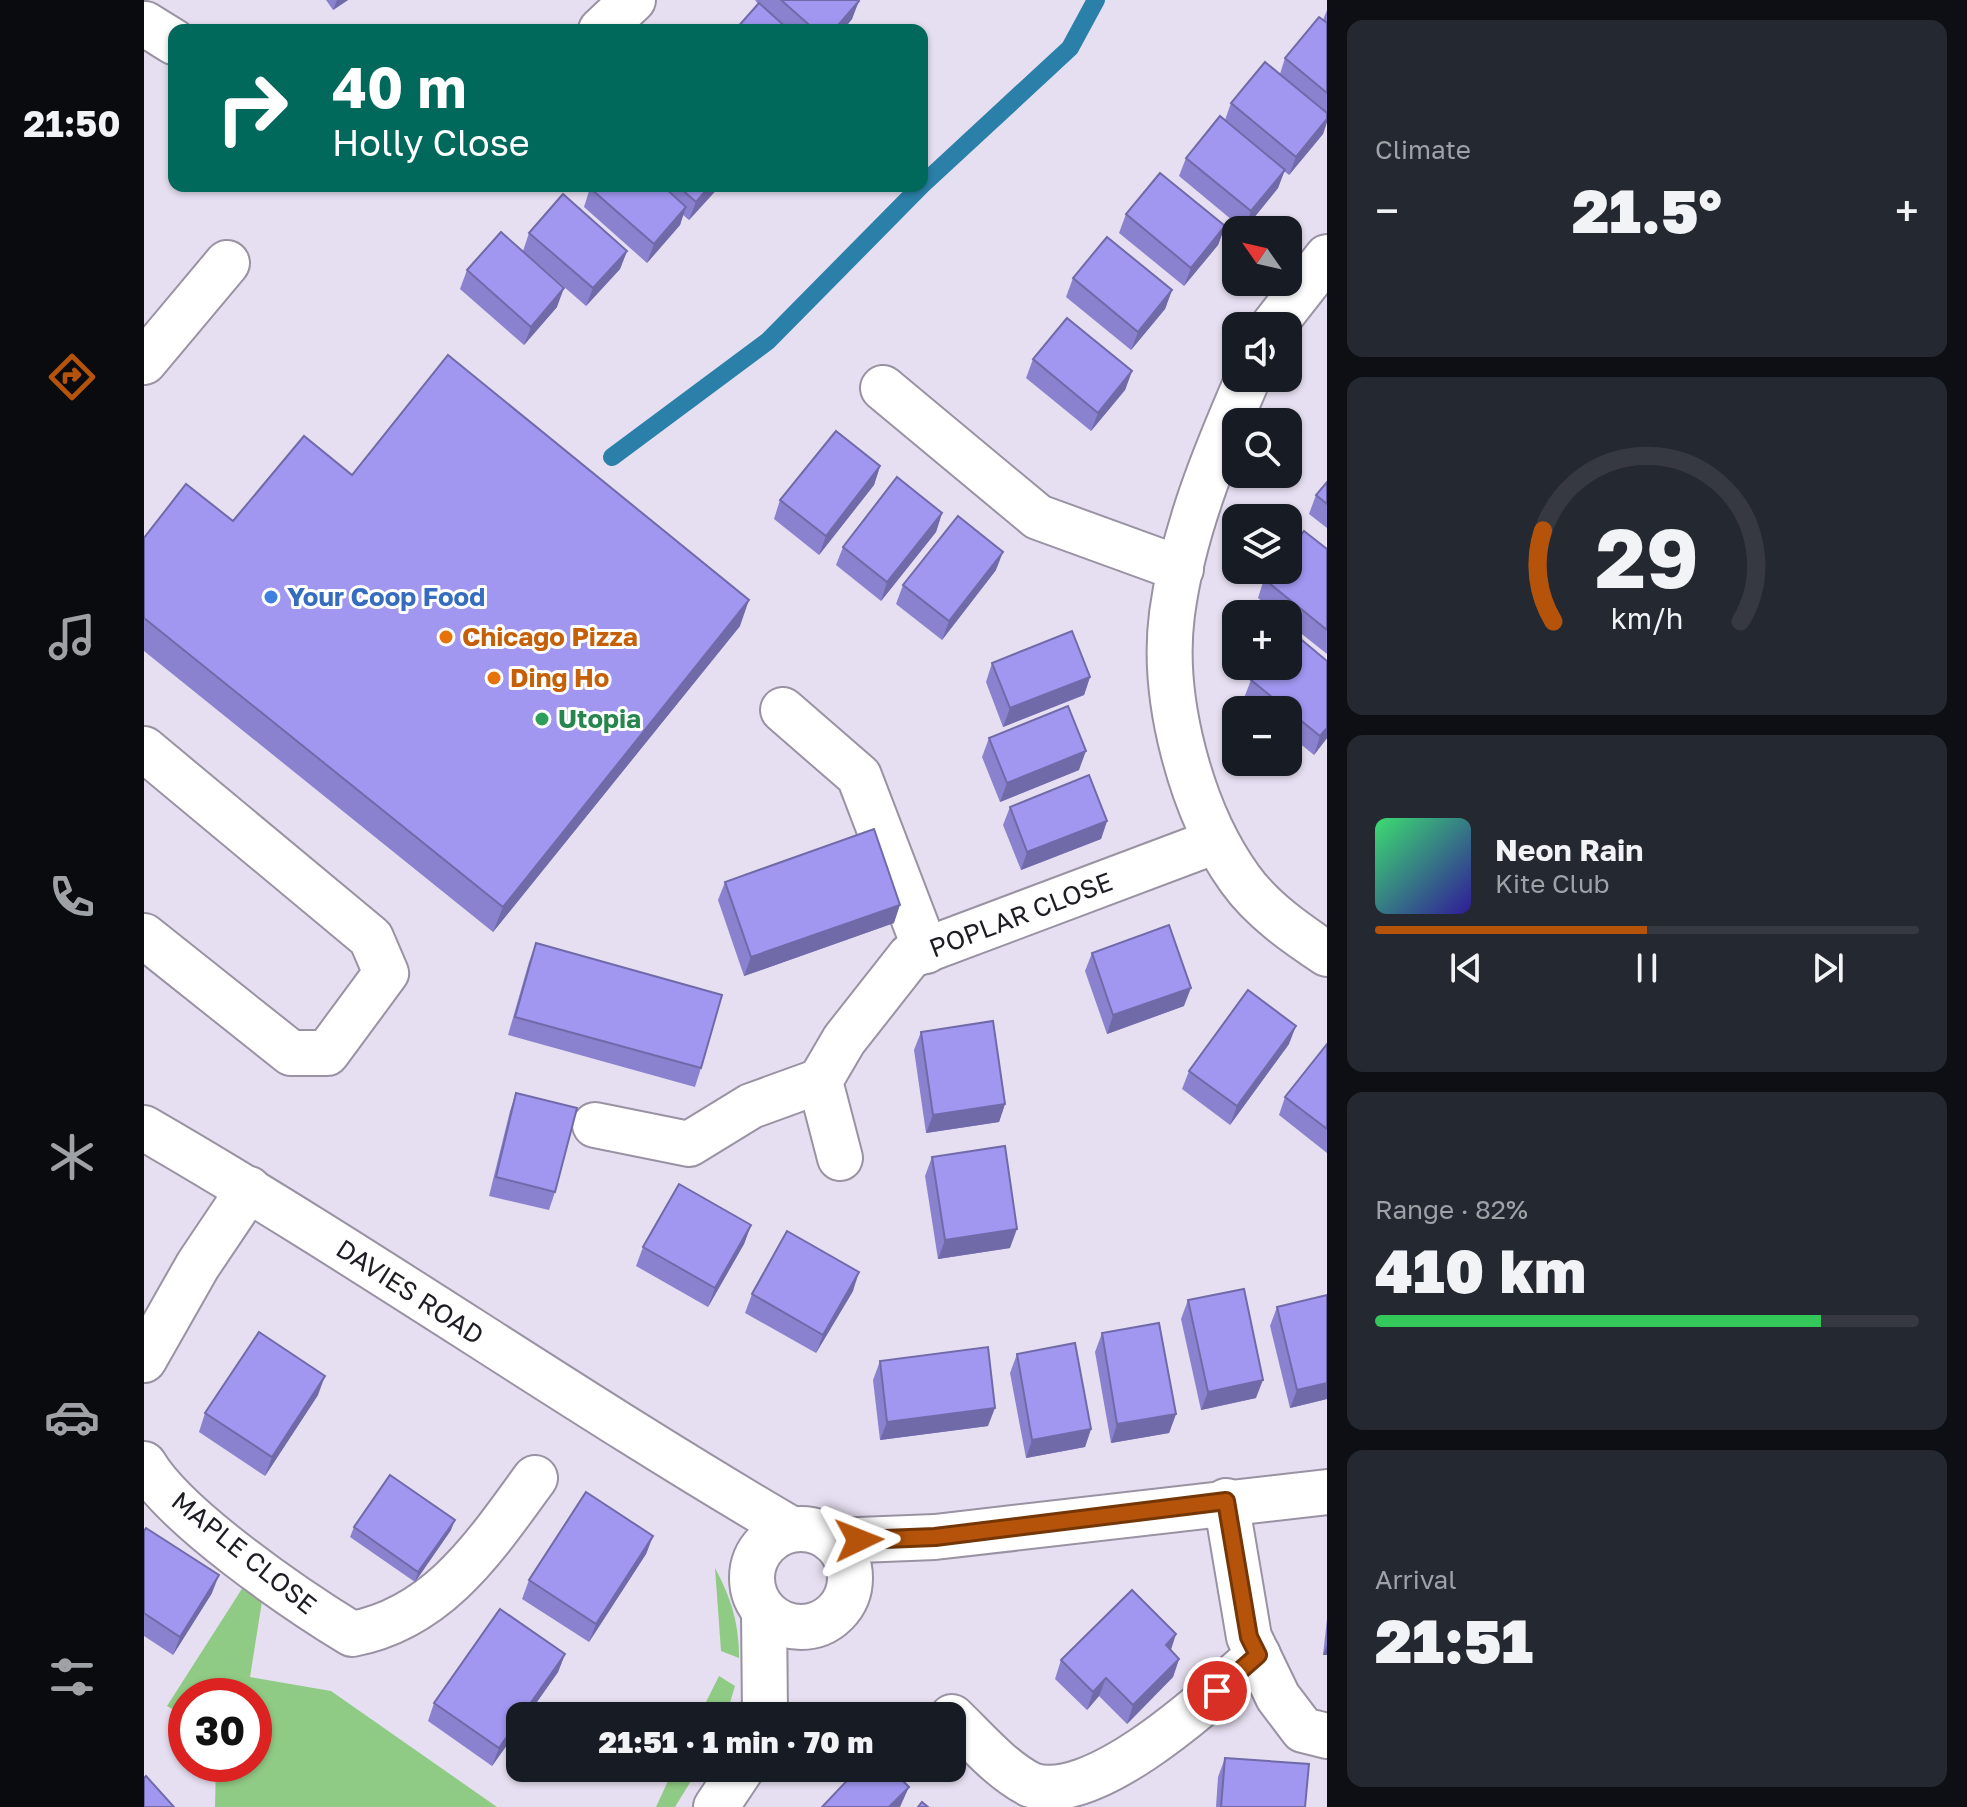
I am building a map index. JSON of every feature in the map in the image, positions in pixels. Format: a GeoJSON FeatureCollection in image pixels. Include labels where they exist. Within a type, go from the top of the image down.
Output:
{"type":"FeatureCollection","features":[{"type":"Feature","properties":{"kind":"street"},"geometry":{"type":"LineString","coordinates":[[607,24],[633,0]]}},
{"type":"Feature","properties":{"kind":"street"},"geometry":{"type":"LineString","coordinates":[[145,24],[168,38]]}},
{"type":"Feature","properties":{"kind":"street"},"geometry":{"type":"LineString","coordinates":[[1284,312],[1327,257]]}},
{"type":"Feature","properties":{"kind":"street"},"geometry":{"type":"LineString","coordinates":[[144,362],[227,263]]}},
{"type":"Feature","properties":{"kind":"street"},"geometry":{"type":"LineString","coordinates":[[883,388],[1038,517],[1181,569]]}},
{"type":"Feature","properties":{"kind":"street"},"geometry":{"type":"LineString","coordinates":[[1242,392],[1205,477],[1181,569],[1170,650],[1178,724],[1190,776],[1216,841],[1242,882],[1292,931],[1327,954]]}},
{"type":"Feature","properties":{"kind":"street"},"geometry":{"type":"LineString","coordinates":[[783,710],[859,776],[926,951]]}},
{"type":"Feature","properties":{"kind":"street"},"geometry":{"type":"LineString","coordinates":[[144,749],[371,938],[386,973],[327,1053],[291,1053],[144,936]]}},
{"type":"Feature","properties":{"kind":"street","name":"POPLAR CLOSE"},"geometry":{"type":"LineString","coordinates":[[820,1081],[844,1040],[910,956],[1216,841]]}},
{"type":"Feature","properties":{"kind":"street"},"geometry":{"type":"LineString","coordinates":[[595,1125],[689,1144],[751,1106],[820,1081],[840,1158]]}},
{"type":"Feature","properties":{"kind":"street","name":"DAVIES ROAD"},"geometry":{"type":"LineString","coordinates":[[144,1128],[249,1189],[673,1460],[791,1529],[808,1530],[833,1541],[935,1537],[1226,1501],[1327,1492]]}},
{"type":"Feature","properties":{"kind":"street"},"geometry":{"type":"LineString","coordinates":[[144,1360],[191,1276],[249,1189]]}},
{"type":"Feature","properties":{"kind":"street","name":"DAVIES ROAD"},"geometry":{"type":"LineString","coordinates":[[673,1460],[755,1558]]}},
{"type":"Feature","properties":{"kind":"street","name":"MAPLE CLOSE"},"geometry":{"type":"LineString","coordinates":[[144,1464],[152,1477],[208,1529],[306,1606],[352,1634],[377,1630],[448,1588],[535,1478]]}},
{"type":"Feature","properties":{"kind":"street"},"geometry":{"type":"LineString","coordinates":[[1226,1501],[1249,1637],[1278,1697],[1303,1730],[1327,1736]]}},
{"type":"Feature","properties":{"kind":"street"},"geometry":{"type":"LineString","coordinates":[[765,1702],[764,1611],[752,1584],[755,1558],[776,1535],[791,1529]]}},
{"type":"Feature","properties":{"kind":"street"},"geometry":{"type":"LineString","coordinates":[[845,1599],[935,1537]]}},
{"type":"Feature","properties":{"kind":"street"},"geometry":{"type":"LineString","coordinates":[[764,1611],[794,1627],[812,1626],[838,1610],[849,1586],[847,1562],[833,1541]]}},
{"type":"Feature","properties":{"kind":"street"},"geometry":{"type":"LineString","coordinates":[[778,1702],[812,1626]]}},
{"type":"Feature","properties":{"kind":"street"},"geometry":{"type":"LineString","coordinates":[[966,1730],[1003,1766],[1034,1786],[1084,1785],[1116,1772],[1141,1754],[1258,1655]]}},
{"type":"Feature","properties":{"kind":"street"},"geometry":{"type":"LineString","coordinates":[[716,1807],[733,1782]]}},
{"type":"Feature","properties":{"kind":"green space"},"geometry":{"type":"Polygon","coordinates":[[[715,1568],[733,1611],[739,1658],[721,1651],[715,1568]]]}},
{"type":"Feature","properties":{"kind":"green space"},"geometry":{"type":"Polygon","coordinates":[[[245,1584],[263,1595],[250,1677],[256,1678],[185,1678],[245,1584]]]}},
{"type":"Feature","properties":{"kind":"green space"},"geometry":{"type":"Polygon","coordinates":[[[719,1676],[735,1686],[730,1702],[706,1702],[719,1676]]]}},
{"type":"Feature","properties":{"kind":"green space"},"geometry":{"type":"Polygon","coordinates":[[[272,1681],[331,1691],[497,1807],[215,1807],[216,1782],[272,1782],[272,1681]]]}},
{"type":"Feature","properties":{"kind":"green space"},"geometry":{"type":"Polygon","coordinates":[[[668,1782],[690,1782],[675,1807],[656,1807],[668,1782]]]}},
{"type":"Feature","properties":{"kind":"building"},"geometry":{"type":"Polygon","coordinates":[[[781,0],[859,1],[839,24],[808,24],[781,0]]]}},
{"type":"Feature","properties":{"kind":"building"},"geometry":{"type":"Polygon","coordinates":[[[759,3],[782,24],[740,24],[759,3]]]}},
{"type":"Feature","properties":{"kind":"building"},"geometry":{"type":"Polygon","coordinates":[[[1319,17],[1327,23],[1327,93],[1285,58],[1319,17]]]}},
{"type":"Feature","properties":{"kind":"building"},"geometry":{"type":"Polygon","coordinates":[[[1265,62],[1327,113],[1327,119],[1296,157],[1231,103],[1265,62]]]}},
{"type":"Feature","properties":{"kind":"building"},"geometry":{"type":"Polygon","coordinates":[[[1220,116],[1285,170],[1251,211],[1186,158],[1220,116]]]}},
{"type":"Feature","properties":{"kind":"building"},"geometry":{"type":"Polygon","coordinates":[[[1160,173],[1222,224],[1222,230],[1191,268],[1126,214],[1160,173]]]}},
{"type":"Feature","properties":{"kind":"building"},"geometry":{"type":"Polygon","coordinates":[[[595,192],[670,192],[686,207],[654,244],[595,192]]]}},
{"type":"Feature","properties":{"kind":"building"},"geometry":{"type":"Polygon","coordinates":[[[685,192],[705,192],[696,202],[685,192]]]}},
{"type":"Feature","properties":{"kind":"building"},"geometry":{"type":"Polygon","coordinates":[[[563,194],[627,251],[593,288],[529,233],[563,194]]]}},
{"type":"Feature","properties":{"kind":"building"},"geometry":{"type":"Polygon","coordinates":[[[501,232],[564,288],[531,327],[467,270],[501,232]]]}},
{"type":"Feature","properties":{"kind":"building"},"geometry":{"type":"Polygon","coordinates":[[[1107,237],[1172,290],[1138,332],[1073,278],[1107,237]]]}},
{"type":"Feature","properties":{"kind":"building"},"geometry":{"type":"Polygon","coordinates":[[[1067,318],[1132,371],[1098,413],[1033,359],[1067,318]]]}},
{"type":"Feature","properties":{"kind":"building"},"geometry":{"type":"Polygon","coordinates":[[[448,355],[749,600],[503,907],[144,618],[144,538],[186,484],[233,521],[304,436],[352,475],[448,355]]]}},
{"type":"Feature","properties":{"kind":"building"},"geometry":{"type":"Polygon","coordinates":[[[836,431],[880,466],[826,536],[780,500],[836,431]]]}},
{"type":"Feature","properties":{"kind":"building"},"geometry":{"type":"Polygon","coordinates":[[[897,477],[942,513],[887,582],[843,547],[897,477]]]}},
{"type":"Feature","properties":{"kind":"building"},"geometry":{"type":"Polygon","coordinates":[[[1327,482],[1327,504],[1316,495],[1327,482]]]}},
{"type":"Feature","properties":{"kind":"building"},"geometry":{"type":"Polygon","coordinates":[[[958,516],[1003,552],[949,621],[903,585],[958,516]]]}},
{"type":"Feature","properties":{"kind":"building"},"geometry":{"type":"Polygon","coordinates":[[[1304,531],[1327,549],[1327,630],[1302,610],[1302,600],[1290,600],[1270,584],[1302,584],[1304,531]]]}},
{"type":"Feature","properties":{"kind":"building"},"geometry":{"type":"Polygon","coordinates":[[[1072,631],[1090,677],[1010,708],[992,663],[1072,631]]]}},
{"type":"Feature","properties":{"kind":"building"},"geometry":{"type":"Polygon","coordinates":[[[1302,640],[1327,661],[1327,728],[1320,736],[1302,721],[1302,696],[1271,696],[1251,680],[1302,680],[1302,640]]]}},
{"type":"Feature","properties":{"kind":"building"},"geometry":{"type":"Polygon","coordinates":[[[1068,706],[1086,751],[1007,783],[989,738],[1068,706]]]}},
{"type":"Feature","properties":{"kind":"building"},"geometry":{"type":"Polygon","coordinates":[[[1089,775],[1107,821],[1027,852],[1010,807],[1089,775]]]}},
{"type":"Feature","properties":{"kind":"building"},"geometry":{"type":"Polygon","coordinates":[[[874,829],[900,905],[751,957],[725,882],[874,829]]]}},
{"type":"Feature","properties":{"kind":"building"},"geometry":{"type":"Polygon","coordinates":[[[1169,925],[1191,988],[1113,1015],[1092,953],[1169,925]]]}},
{"type":"Feature","properties":{"kind":"building"},"geometry":{"type":"Polygon","coordinates":[[[536,943],[722,995],[701,1068],[515,1017],[536,943]]]}},
{"type":"Feature","properties":{"kind":"building"},"geometry":{"type":"Polygon","coordinates":[[[1248,990],[1296,1026],[1237,1106],[1189,1071],[1248,990]]]}},
{"type":"Feature","properties":{"kind":"building"},"geometry":{"type":"Polygon","coordinates":[[[993,1021],[1005,1104],[933,1115],[921,1032],[993,1021]]]}},
{"type":"Feature","properties":{"kind":"building"},"geometry":{"type":"Polygon","coordinates":[[[1327,1044],[1327,1129],[1285,1097],[1327,1044]]]}},
{"type":"Feature","properties":{"kind":"building"},"geometry":{"type":"Polygon","coordinates":[[[516,1093],[577,1108],[555,1192],[496,1177],[516,1093]]]}},
{"type":"Feature","properties":{"kind":"building"},"geometry":{"type":"Polygon","coordinates":[[[1005,1146],[1017,1229],[945,1240],[932,1157],[1005,1146]]]}},
{"type":"Feature","properties":{"kind":"building"},"geometry":{"type":"Polygon","coordinates":[[[679,1184],[751,1225],[715,1288],[643,1247],[679,1184]]]}},
{"type":"Feature","properties":{"kind":"building"},"geometry":{"type":"Polygon","coordinates":[[[787,1231],[859,1272],[823,1335],[752,1294],[787,1231]]]}},
{"type":"Feature","properties":{"kind":"building"},"geometry":{"type":"Polygon","coordinates":[[[1244,1289],[1263,1380],[1208,1392],[1188,1300],[1244,1289]]]}},
{"type":"Feature","properties":{"kind":"building"},"geometry":{"type":"Polygon","coordinates":[[[1327,1295],[1327,1383],[1297,1390],[1277,1307],[1327,1295]]]}},
{"type":"Feature","properties":{"kind":"building"},"geometry":{"type":"Polygon","coordinates":[[[1159,1323],[1176,1414],[1117,1424],[1102,1333],[1159,1323]]]}},
{"type":"Feature","properties":{"kind":"building"},"geometry":{"type":"Polygon","coordinates":[[[259,1332],[325,1376],[272,1457],[205,1413],[259,1332]]]}},
{"type":"Feature","properties":{"kind":"building"},"geometry":{"type":"Polygon","coordinates":[[[1075,1343],[1091,1429],[1032,1440],[1017,1354],[1075,1343]]]}},
{"type":"Feature","properties":{"kind":"building"},"geometry":{"type":"Polygon","coordinates":[[[988,1347],[995,1408],[887,1422],[880,1361],[988,1347]]]}},
{"type":"Feature","properties":{"kind":"building"},"geometry":{"type":"Polygon","coordinates":[[[390,1475],[455,1520],[418,1572],[354,1527],[390,1475]]]}},
{"type":"Feature","properties":{"kind":"building"},"geometry":{"type":"Polygon","coordinates":[[[586,1492],[653,1536],[596,1624],[529,1580],[586,1492]]]}},
{"type":"Feature","properties":{"kind":"building"},"geometry":{"type":"Polygon","coordinates":[[[146,1528],[219,1575],[180,1637],[144,1613],[146,1528]]]}},
{"type":"Feature","properties":{"kind":"building"},"geometry":{"type":"Polygon","coordinates":[[[1132,1590],[1176,1634],[1166,1645],[1179,1659],[1133,1705],[1106,1678],[1093,1692],[1061,1660],[1132,1590]]]}},
{"type":"Feature","properties":{"kind":"building"},"geometry":{"type":"Polygon","coordinates":[[[500,1609],[565,1654],[531,1702],[506,1702],[506,1738],[499,1748],[434,1703],[500,1609]]]}},
{"type":"Feature","properties":{"kind":"building"},"geometry":{"type":"Polygon","coordinates":[[[1225,1758],[1309,1764],[1305,1807],[1221,1807],[1225,1758]]]}},
{"type":"Feature","properties":{"kind":"building"},"geometry":{"type":"Polygon","coordinates":[[[146,1776],[174,1807],[144,1807],[146,1776]]]}},
{"type":"Feature","properties":{"kind":"building"},"geometry":{"type":"Polygon","coordinates":[[[846,1782],[904,1782],[909,1787],[889,1807],[822,1807],[846,1782]]]}},
{"type":"Feature","properties":{"kind":"waterway"},"geometry":{"type":"LineString","coordinates":[[928,179],[1070,48],[1096,0]]}},
{"type":"Feature","properties":{"kind":"waterway"},"geometry":{"type":"LineString","coordinates":[[612,457],[768,341],[915,192]]}},
{"type":"Feature","properties":{"kind":"place","name":"Your Coop Food"},"geometry":{"type":"Point","coordinates":[271,597]}},
{"type":"Feature","properties":{"kind":"place","name":"Chicago Pizza"},"geometry":{"type":"Point","coordinates":[446,637]}},
{"type":"Feature","properties":{"kind":"place","name":"Ding Ho"},"geometry":{"type":"Point","coordinates":[494,678]}},
{"type":"Feature","properties":{"kind":"place","name":"Utopia"},"geometry":{"type":"Point","coordinates":[542,719]}},
{"type":"Feature","properties":{"kind":"route"},"geometry":{"type":"LineString","coordinates":[[859,1540],[935,1537],[1226,1501],[1249,1637],[1258,1655],[1217,1691]]}}]}
